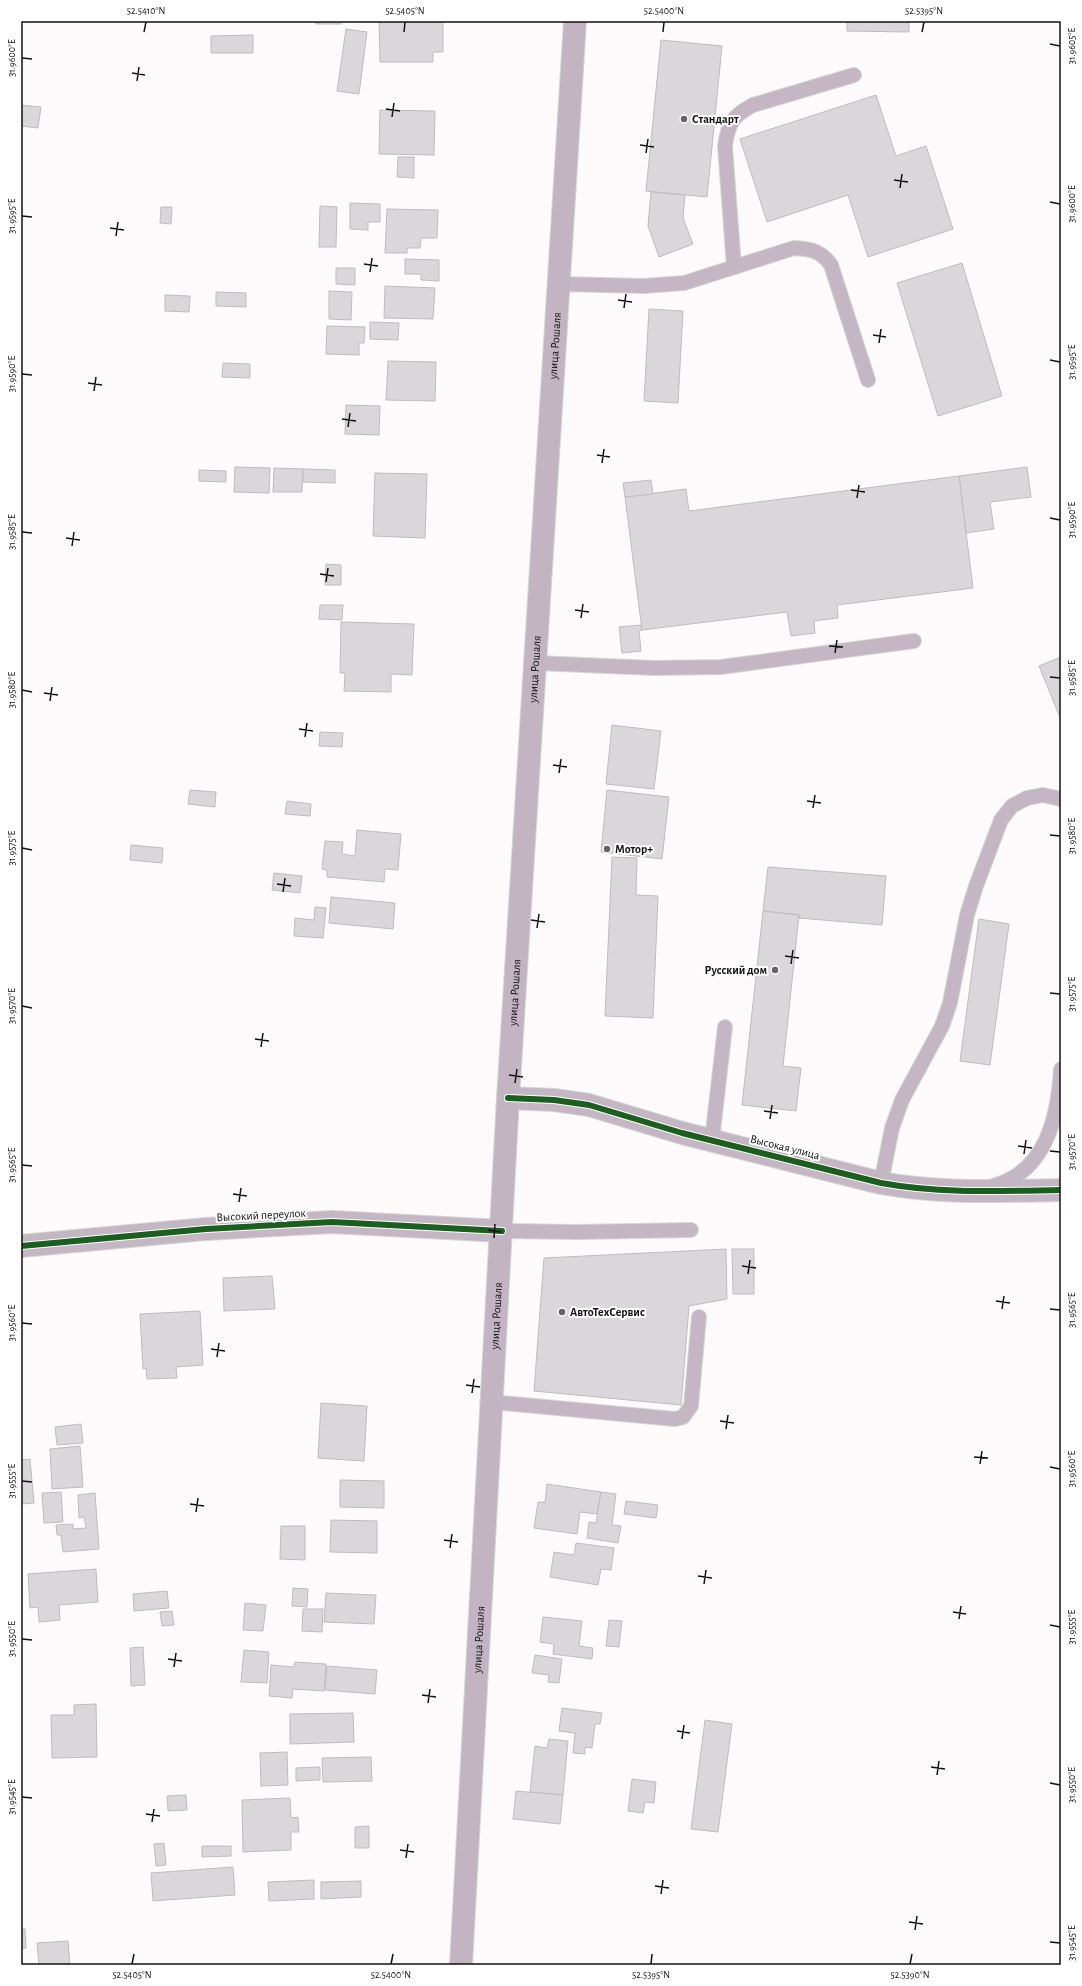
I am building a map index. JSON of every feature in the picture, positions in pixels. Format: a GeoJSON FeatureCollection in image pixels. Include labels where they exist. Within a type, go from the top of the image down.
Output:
{"type":"FeatureCollection","features":[{"type":"Feature","properties":{"kind":"main road","name":"улица Рошаля"},"geometry":{"type":"LineString","coordinates":[[461,1965],[502,1231],[508,1098],[560,284],[575,21]]}},
{"type":"Feature","properties":{"kind":"street","name":"Высокая улица"},"geometry":{"type":"LineString","coordinates":[[508,1098],[554,1100],[590,1105],[712,1140],[881,1183],[908,1188],[942,1191],[1061,1190]]}},
{"type":"Feature","properties":{"kind":"street","name":"Высокий переулок"},"geometry":{"type":"LineString","coordinates":[[21,1246],[206,1229],[332,1222],[502,1231]]}},
{"type":"Feature","properties":{"kind":"lane"},"geometry":{"type":"LineString","coordinates":[[734,267],[725,146],[727,132],[733,119],[742,111],[753,105],[854,75]]}},
{"type":"Feature","properties":{"kind":"lane"},"geometry":{"type":"LineString","coordinates":[[560,284],[663,286],[684,283],[794,248],[807,248],[824,255],[831,265],[868,380]]}},
{"type":"Feature","properties":{"kind":"lane"},"geometry":{"type":"LineString","coordinates":[[536,662],[655,668],[721,667],[914,641]]}},
{"type":"Feature","properties":{"kind":"lane"},"geometry":{"type":"LineString","coordinates":[[881,1183],[892,1128],[902,1100],[942,1026],[950,1003],[967,915],[976,886],[1001,820],[1012,806],[1027,798],[1043,796],[1061,799]]}},
{"type":"Feature","properties":{"kind":"lane"},"geometry":{"type":"LineString","coordinates":[[712,1140],[725,1026]]}},
{"type":"Feature","properties":{"kind":"lane"},"geometry":{"type":"LineString","coordinates":[[976,1191],[1005,1183],[1022,1173],[1038,1156],[1048,1136],[1056,1112],[1061,1069]]}},
{"type":"Feature","properties":{"kind":"lane"},"geometry":{"type":"LineString","coordinates":[[502,1231],[577,1232],[691,1230]]}},
{"type":"Feature","properties":{"kind":"lane"},"geometry":{"type":"LineString","coordinates":[[492,1402],[675,1418],[683,1417],[688,1413],[691,1406],[699,1317]]}},
{"type":"Feature","properties":{"kind":"building"},"geometry":{"type":"Polygon","coordinates":[[[316,21],[341,21],[341,24],[316,24],[316,21]]]}},
{"type":"Feature","properties":{"kind":"building"},"geometry":{"type":"Polygon","coordinates":[[[379,21],[443,21],[443,52],[433,52],[433,62],[380,62],[379,21]]]}},
{"type":"Feature","properties":{"kind":"building"},"geometry":{"type":"Polygon","coordinates":[[[847,21],[909,21],[909,32],[847,31],[847,21]]]}},
{"type":"Feature","properties":{"kind":"building"},"geometry":{"type":"Polygon","coordinates":[[[346,29],[367,32],[359,94],[337,91],[346,29]]]}},
{"type":"Feature","properties":{"kind":"building"},"geometry":{"type":"Polygon","coordinates":[[[253,35],[253,53],[211,53],[211,36],[253,35]]]}},
{"type":"Feature","properties":{"kind":"building","name":"Стандарт"},"geometry":{"type":"Polygon","coordinates":[[[661,40],[722,46],[707,197],[646,191],[661,40]]]}},
{"type":"Feature","properties":{"kind":"building"},"geometry":{"type":"Polygon","coordinates":[[[876,95],[896,156],[926,146],[953,229],[868,257],[848,195],[767,222],[740,139],[876,95]]]}},
{"type":"Feature","properties":{"kind":"building"},"geometry":{"type":"Polygon","coordinates":[[[21,105],[41,107],[38,128],[21,126],[21,105]]]}},
{"type":"Feature","properties":{"kind":"building"},"geometry":{"type":"Polygon","coordinates":[[[380,110],[435,111],[434,155],[379,154],[380,110]]]}},
{"type":"Feature","properties":{"kind":"building"},"geometry":{"type":"Polygon","coordinates":[[[398,157],[414,157],[414,178],[397,177],[398,157]]]}},
{"type":"Feature","properties":{"kind":"building"},"geometry":{"type":"Polygon","coordinates":[[[651,192],[685,195],[683,218],[693,244],[659,257],[648,226],[651,192]]]}},
{"type":"Feature","properties":{"kind":"building"},"geometry":{"type":"Polygon","coordinates":[[[350,203],[380,204],[380,222],[368,222],[368,230],[350,229],[350,203]]]}},
{"type":"Feature","properties":{"kind":"building"},"geometry":{"type":"Polygon","coordinates":[[[320,206],[337,207],[336,247],[319,247],[320,206]]]}},
{"type":"Feature","properties":{"kind":"building"},"geometry":{"type":"Polygon","coordinates":[[[161,207],[172,207],[171,224],[160,223],[161,207]]]}},
{"type":"Feature","properties":{"kind":"building"},"geometry":{"type":"Polygon","coordinates":[[[387,209],[438,210],[437,238],[421,238],[420,248],[407,248],[407,253],[385,253],[387,209]]]}},
{"type":"Feature","properties":{"kind":"building"},"geometry":{"type":"Polygon","coordinates":[[[405,259],[439,260],[439,281],[421,280],[421,274],[405,274],[405,259]]]}},
{"type":"Feature","properties":{"kind":"building"},"geometry":{"type":"Polygon","coordinates":[[[962,263],[1002,396],[938,416],[897,283],[962,263]]]}},
{"type":"Feature","properties":{"kind":"building"},"geometry":{"type":"Polygon","coordinates":[[[336,268],[355,268],[355,285],[336,284],[336,268]]]}},
{"type":"Feature","properties":{"kind":"building"},"geometry":{"type":"Polygon","coordinates":[[[385,286],[435,288],[433,319],[384,318],[385,286]]]}},
{"type":"Feature","properties":{"kind":"building"},"geometry":{"type":"Polygon","coordinates":[[[329,291],[352,292],[351,320],[329,319],[329,291]]]}},
{"type":"Feature","properties":{"kind":"building"},"geometry":{"type":"Polygon","coordinates":[[[216,292],[246,293],[246,307],[216,306],[216,292]]]}},
{"type":"Feature","properties":{"kind":"building"},"geometry":{"type":"Polygon","coordinates":[[[165,295],[190,296],[189,312],[165,311],[165,295]]]}},
{"type":"Feature","properties":{"kind":"building"},"geometry":{"type":"Polygon","coordinates":[[[649,309],[683,311],[678,403],[644,401],[649,309]]]}},
{"type":"Feature","properties":{"kind":"building"},"geometry":{"type":"Polygon","coordinates":[[[370,322],[399,323],[398,340],[370,339],[370,322]]]}},
{"type":"Feature","properties":{"kind":"building"},"geometry":{"type":"Polygon","coordinates":[[[327,326],[365,327],[364,343],[359,343],[359,355],[326,354],[327,326]]]}},
{"type":"Feature","properties":{"kind":"building"},"geometry":{"type":"Polygon","coordinates":[[[388,361],[436,362],[435,401],[386,400],[388,361]]]}},
{"type":"Feature","properties":{"kind":"building"},"geometry":{"type":"Polygon","coordinates":[[[223,363],[250,364],[250,378],[222,377],[223,363]]]}},
{"type":"Feature","properties":{"kind":"building"},"geometry":{"type":"Polygon","coordinates":[[[346,405],[380,406],[379,435],[345,434],[346,405]]]}},
{"type":"Feature","properties":{"kind":"building"},"geometry":{"type":"Polygon","coordinates":[[[235,467],[270,468],[269,493],[234,492],[235,467]]]}},
{"type":"Feature","properties":{"kind":"building"},"geometry":{"type":"Polygon","coordinates":[[[1027,467],[1031,497],[990,502],[994,529],[966,533],[959,476],[1027,467]]]}},
{"type":"Feature","properties":{"kind":"building"},"geometry":{"type":"Polygon","coordinates":[[[274,468],[303,469],[302,492],[273,492],[274,468]]]}},
{"type":"Feature","properties":{"kind":"building"},"geometry":{"type":"Polygon","coordinates":[[[303,469],[335,470],[335,483],[303,482],[303,469]]]}},
{"type":"Feature","properties":{"kind":"building"},"geometry":{"type":"Polygon","coordinates":[[[199,470],[226,471],[226,482],[199,481],[199,470]]]}},
{"type":"Feature","properties":{"kind":"building"},"geometry":{"type":"Polygon","coordinates":[[[375,473],[427,474],[425,538],[373,536],[375,473]]]}},
{"type":"Feature","properties":{"kind":"building"},"geometry":{"type":"Polygon","coordinates":[[[959,476],[973,588],[837,605],[838,618],[814,621],[815,633],[791,636],[787,612],[642,630],[625,497],[686,489],[689,511],[959,476]]]}},
{"type":"Feature","properties":{"kind":"building"},"geometry":{"type":"Polygon","coordinates":[[[651,480],[653,494],[625,497],[623,483],[651,480]]]}},
{"type":"Feature","properties":{"kind":"building"},"geometry":{"type":"Polygon","coordinates":[[[326,564],[341,565],[341,585],[325,585],[326,564]]]}},
{"type":"Feature","properties":{"kind":"building"},"geometry":{"type":"Polygon","coordinates":[[[320,605],[343,605],[342,620],[319,619],[320,605]]]}},
{"type":"Feature","properties":{"kind":"building"},"geometry":{"type":"Polygon","coordinates":[[[341,622],[414,624],[412,675],[391,674],[391,692],[344,691],[345,673],[340,673],[341,622]]]}},
{"type":"Feature","properties":{"kind":"building"},"geometry":{"type":"Polygon","coordinates":[[[641,625],[642,630],[639,631],[641,651],[622,653],[619,627],[641,625]]]}},
{"type":"Feature","properties":{"kind":"building"},"geometry":{"type":"Polygon","coordinates":[[[1061,657],[1061,720],[1039,666],[1061,657]]]}},
{"type":"Feature","properties":{"kind":"building"},"geometry":{"type":"Polygon","coordinates":[[[612,725],[661,731],[654,789],[606,784],[612,725]]]}},
{"type":"Feature","properties":{"kind":"building"},"geometry":{"type":"Polygon","coordinates":[[[320,732],[343,733],[342,747],[319,746],[320,732]]]}},
{"type":"Feature","properties":{"kind":"building"},"geometry":{"type":"Polygon","coordinates":[[[190,790],[216,792],[215,807],[188,804],[190,790]]]}},
{"type":"Feature","properties":{"kind":"building"},"geometry":{"type":"Polygon","coordinates":[[[607,790],[669,797],[662,859],[601,852],[607,790]]]}},
{"type":"Feature","properties":{"kind":"building"},"geometry":{"type":"Polygon","coordinates":[[[287,801],[311,804],[310,816],[285,814],[287,801]]]}},
{"type":"Feature","properties":{"kind":"building"},"geometry":{"type":"Polygon","coordinates":[[[357,830],[401,834],[398,870],[385,869],[384,882],[327,877],[327,870],[322,869],[325,841],[343,842],[342,854],[355,856],[357,830]]]}},
{"type":"Feature","properties":{"kind":"building"},"geometry":{"type":"Polygon","coordinates":[[[131,845],[163,848],[162,863],[130,860],[131,845]]]}},
{"type":"Feature","properties":{"kind":"building"},"geometry":{"type":"Polygon","coordinates":[[[612,857],[637,858],[636,895],[658,896],[653,1018],[605,1016],[612,857]]]}},
{"type":"Feature","properties":{"kind":"building"},"geometry":{"type":"Polygon","coordinates":[[[768,867],[886,876],[882,925],[799,918],[799,915],[763,911],[768,867]]]}},
{"type":"Feature","properties":{"kind":"building"},"geometry":{"type":"Polygon","coordinates":[[[274,873],[302,876],[300,893],[272,890],[274,873]]]}},
{"type":"Feature","properties":{"kind":"building"},"geometry":{"type":"Polygon","coordinates":[[[331,897],[395,903],[393,929],[329,923],[331,897]]]}},
{"type":"Feature","properties":{"kind":"building"},"geometry":{"type":"Polygon","coordinates":[[[315,907],[326,908],[323,938],[294,936],[295,918],[314,920],[315,907]]]}},
{"type":"Feature","properties":{"kind":"building","name":"Русский дом"},"geometry":{"type":"Polygon","coordinates":[[[763,911],[799,915],[783,1066],[801,1068],[796,1111],[742,1105],[763,911]]]}},
{"type":"Feature","properties":{"kind":"building"},"geometry":{"type":"Polygon","coordinates":[[[979,919],[1009,924],[990,1065],[960,1061],[979,919]]]}},
{"type":"Feature","properties":{"kind":"building"},"geometry":{"type":"Polygon","coordinates":[[[726,1249],[727,1299],[689,1306],[681,1405],[534,1391],[544,1258],[726,1249]]]}},
{"type":"Feature","properties":{"kind":"building"},"geometry":{"type":"Polygon","coordinates":[[[732,1249],[754,1249],[754,1294],[733,1294],[732,1249]]]}},
{"type":"Feature","properties":{"kind":"building"},"geometry":{"type":"Polygon","coordinates":[[[272,1276],[275,1309],[224,1311],[223,1278],[272,1276]]]}},
{"type":"Feature","properties":{"kind":"building"},"geometry":{"type":"Polygon","coordinates":[[[200,1311],[203,1365],[176,1367],[177,1378],[147,1379],[146,1368],[143,1369],[140,1314],[200,1311]]]}},
{"type":"Feature","properties":{"kind":"building"},"geometry":{"type":"Polygon","coordinates":[[[321,1403],[367,1406],[364,1461],[318,1458],[321,1403]]]}},
{"type":"Feature","properties":{"kind":"building"},"geometry":{"type":"Polygon","coordinates":[[[81,1424],[83,1443],[57,1445],[55,1427],[81,1424]]]}},
{"type":"Feature","properties":{"kind":"building"},"geometry":{"type":"Polygon","coordinates":[[[80,1446],[83,1487],[52,1489],[50,1449],[80,1446]]]}},
{"type":"Feature","properties":{"kind":"building"},"geometry":{"type":"Polygon","coordinates":[[[30,1459],[34,1503],[21,1504],[21,1460],[30,1459]]]}},
{"type":"Feature","properties":{"kind":"building"},"geometry":{"type":"Polygon","coordinates":[[[340,1480],[384,1481],[384,1508],[340,1507],[340,1480]]]}},
{"type":"Feature","properties":{"kind":"building"},"geometry":{"type":"Polygon","coordinates":[[[547,1484],[601,1492],[597,1514],[580,1512],[577,1534],[534,1528],[538,1502],[545,1502],[547,1484]]]}},
{"type":"Feature","properties":{"kind":"building"},"geometry":{"type":"Polygon","coordinates":[[[61,1492],[63,1522],[44,1523],[42,1493],[61,1492]]]}},
{"type":"Feature","properties":{"kind":"building"},"geometry":{"type":"Polygon","coordinates":[[[601,1492],[616,1494],[612,1525],[621,1526],[618,1543],[587,1538],[589,1522],[596,1523],[601,1492]]]}},
{"type":"Feature","properties":{"kind":"building"},"geometry":{"type":"Polygon","coordinates":[[[95,1493],[99,1549],[63,1552],[61,1535],[57,1535],[56,1525],[73,1524],[73,1529],[86,1528],[84,1517],[79,1518],[78,1495],[95,1493]]]}},
{"type":"Feature","properties":{"kind":"building"},"geometry":{"type":"Polygon","coordinates":[[[626,1501],[658,1505],[656,1518],[624,1514],[626,1501]]]}},
{"type":"Feature","properties":{"kind":"building"},"geometry":{"type":"Polygon","coordinates":[[[331,1520],[377,1521],[377,1553],[330,1552],[331,1520]]]}},
{"type":"Feature","properties":{"kind":"building"},"geometry":{"type":"Polygon","coordinates":[[[281,1526],[305,1526],[305,1560],[280,1559],[281,1526]]]}},
{"type":"Feature","properties":{"kind":"building"},"geometry":{"type":"Polygon","coordinates":[[[576,1543],[614,1548],[611,1570],[601,1569],[598,1585],[550,1577],[554,1552],[574,1555],[576,1543]]]}},
{"type":"Feature","properties":{"kind":"building"},"geometry":{"type":"Polygon","coordinates":[[[96,1569],[98,1602],[59,1605],[60,1620],[39,1622],[38,1607],[30,1608],[28,1574],[96,1569]]]}},
{"type":"Feature","properties":{"kind":"building"},"geometry":{"type":"Polygon","coordinates":[[[293,1588],[308,1589],[307,1607],[292,1606],[293,1588]]]}},
{"type":"Feature","properties":{"kind":"building"},"geometry":{"type":"Polygon","coordinates":[[[167,1591],[169,1608],[134,1611],[133,1594],[167,1591]]]}},
{"type":"Feature","properties":{"kind":"building"},"geometry":{"type":"Polygon","coordinates":[[[326,1593],[376,1595],[374,1624],[324,1622],[326,1593]]]}},
{"type":"Feature","properties":{"kind":"building"},"geometry":{"type":"Polygon","coordinates":[[[245,1603],[266,1605],[263,1631],[243,1630],[245,1603]]]}},
{"type":"Feature","properties":{"kind":"building"},"geometry":{"type":"Polygon","coordinates":[[[303,1609],[323,1609],[322,1632],[302,1631],[303,1609]]]}},
{"type":"Feature","properties":{"kind":"building"},"geometry":{"type":"Polygon","coordinates":[[[172,1611],[174,1625],[162,1626],[160,1612],[172,1611]]]}},
{"type":"Feature","properties":{"kind":"building"},"geometry":{"type":"Polygon","coordinates":[[[543,1617],[582,1621],[579,1646],[593,1648],[592,1659],[553,1654],[554,1644],[540,1642],[543,1617]]]}},
{"type":"Feature","properties":{"kind":"building"},"geometry":{"type":"Polygon","coordinates":[[[609,1620],[622,1621],[619,1647],[606,1646],[609,1620]]]}},
{"type":"Feature","properties":{"kind":"building"},"geometry":{"type":"Polygon","coordinates":[[[143,1647],[145,1685],[131,1686],[130,1648],[143,1647]]]}},
{"type":"Feature","properties":{"kind":"building"},"geometry":{"type":"Polygon","coordinates":[[[244,1650],[269,1652],[267,1683],[241,1682],[244,1650]]]}},
{"type":"Feature","properties":{"kind":"building"},"geometry":{"type":"Polygon","coordinates":[[[535,1655],[562,1659],[559,1683],[548,1682],[549,1675],[532,1673],[535,1655]]]}},
{"type":"Feature","properties":{"kind":"building"},"geometry":{"type":"Polygon","coordinates":[[[295,1662],[326,1664],[324,1691],[293,1689],[292,1698],[269,1696],[271,1665],[294,1667],[295,1662]]]}},
{"type":"Feature","properties":{"kind":"building"},"geometry":{"type":"Polygon","coordinates":[[[327,1666],[377,1670],[375,1694],[325,1690],[327,1666]]]}},
{"type":"Feature","properties":{"kind":"building"},"geometry":{"type":"Polygon","coordinates":[[[96,1704],[97,1757],[52,1758],[51,1715],[74,1715],[74,1705],[96,1704]]]}},
{"type":"Feature","properties":{"kind":"building"},"geometry":{"type":"Polygon","coordinates":[[[562,1708],[602,1713],[600,1724],[595,1724],[592,1748],[585,1747],[585,1754],[573,1753],[575,1733],[559,1731],[562,1708]]]}},
{"type":"Feature","properties":{"kind":"building"},"geometry":{"type":"Polygon","coordinates":[[[353,1713],[354,1742],[290,1744],[290,1714],[353,1713]]]}},
{"type":"Feature","properties":{"kind":"building"},"geometry":{"type":"Polygon","coordinates":[[[705,1720],[732,1724],[718,1832],[691,1829],[705,1720]]]}},
{"type":"Feature","properties":{"kind":"building"},"geometry":{"type":"Polygon","coordinates":[[[549,1739],[568,1741],[563,1795],[530,1792],[535,1746],[547,1748],[549,1739]]]}},
{"type":"Feature","properties":{"kind":"building"},"geometry":{"type":"Polygon","coordinates":[[[287,1752],[288,1785],[261,1786],[260,1753],[287,1752]]]}},
{"type":"Feature","properties":{"kind":"building"},"geometry":{"type":"Polygon","coordinates":[[[371,1757],[372,1781],[323,1782],[322,1758],[371,1757]]]}},
{"type":"Feature","properties":{"kind":"building"},"geometry":{"type":"Polygon","coordinates":[[[320,1767],[320,1780],[296,1781],[296,1768],[320,1767]]]}},
{"type":"Feature","properties":{"kind":"building"},"geometry":{"type":"Polygon","coordinates":[[[632,1779],[656,1782],[654,1803],[645,1802],[643,1813],[628,1811],[632,1779]]]}},
{"type":"Feature","properties":{"kind":"building"},"geometry":{"type":"Polygon","coordinates":[[[516,1791],[563,1795],[560,1824],[513,1819],[516,1791]]]}},
{"type":"Feature","properties":{"kind":"building"},"geometry":{"type":"Polygon","coordinates":[[[186,1795],[187,1810],[168,1811],[167,1796],[186,1795]]]}},
{"type":"Feature","properties":{"kind":"building"},"geometry":{"type":"Polygon","coordinates":[[[290,1798],[291,1818],[298,1817],[299,1832],[291,1832],[291,1850],[243,1852],[242,1800],[290,1798]]]}},
{"type":"Feature","properties":{"kind":"building"},"geometry":{"type":"Polygon","coordinates":[[[369,1826],[369,1848],[355,1848],[355,1827],[369,1826]]]}},
{"type":"Feature","properties":{"kind":"building"},"geometry":{"type":"Polygon","coordinates":[[[164,1843],[166,1865],[156,1866],[154,1844],[164,1843]]]}},
{"type":"Feature","properties":{"kind":"building"},"geometry":{"type":"Polygon","coordinates":[[[202,1846],[231,1846],[231,1856],[202,1857],[202,1846]]]}},
{"type":"Feature","properties":{"kind":"building"},"geometry":{"type":"Polygon","coordinates":[[[233,1867],[235,1895],[153,1901],[151,1873],[233,1867]]]}},
{"type":"Feature","properties":{"kind":"building"},"geometry":{"type":"Polygon","coordinates":[[[314,1880],[314,1899],[269,1901],[268,1882],[314,1880]]]}},
{"type":"Feature","properties":{"kind":"building"},"geometry":{"type":"Polygon","coordinates":[[[361,1881],[361,1897],[321,1899],[321,1882],[361,1881]]]}},
{"type":"Feature","properties":{"kind":"building"},"geometry":{"type":"Polygon","coordinates":[[[21,1929],[25,1929],[26,1948],[21,1949],[21,1929]]]}},
{"type":"Feature","properties":{"kind":"building"},"geometry":{"type":"Polygon","coordinates":[[[68,1941],[70,1965],[39,1965],[37,1943],[68,1941]]]}},
{"type":"Feature","properties":{"kind":"cycle path"},"geometry":{"type":"LineString","coordinates":[[508,1098],[554,1100],[589,1105],[682,1133],[881,1183],[926,1189],[948,1190],[1061,1190]]}},
{"type":"Feature","properties":{"kind":"cycle path"},"geometry":{"type":"LineString","coordinates":[[21,1246],[206,1229],[332,1222],[502,1231]]}},
{"type":"Feature","properties":{"kind":"place","name":"Стандарт"},"geometry":{"type":"Point","coordinates":[684,119]}},
{"type":"Feature","properties":{"kind":"place","name":"Мотор+"},"geometry":{"type":"Point","coordinates":[607,849]}},
{"type":"Feature","properties":{"kind":"place","name":"Русский дом"},"geometry":{"type":"Point","coordinates":[775,970]}},
{"type":"Feature","properties":{"kind":"place","name":"АвтоТехСервис"},"geometry":{"type":"Point","coordinates":[562,1312]}}]}
